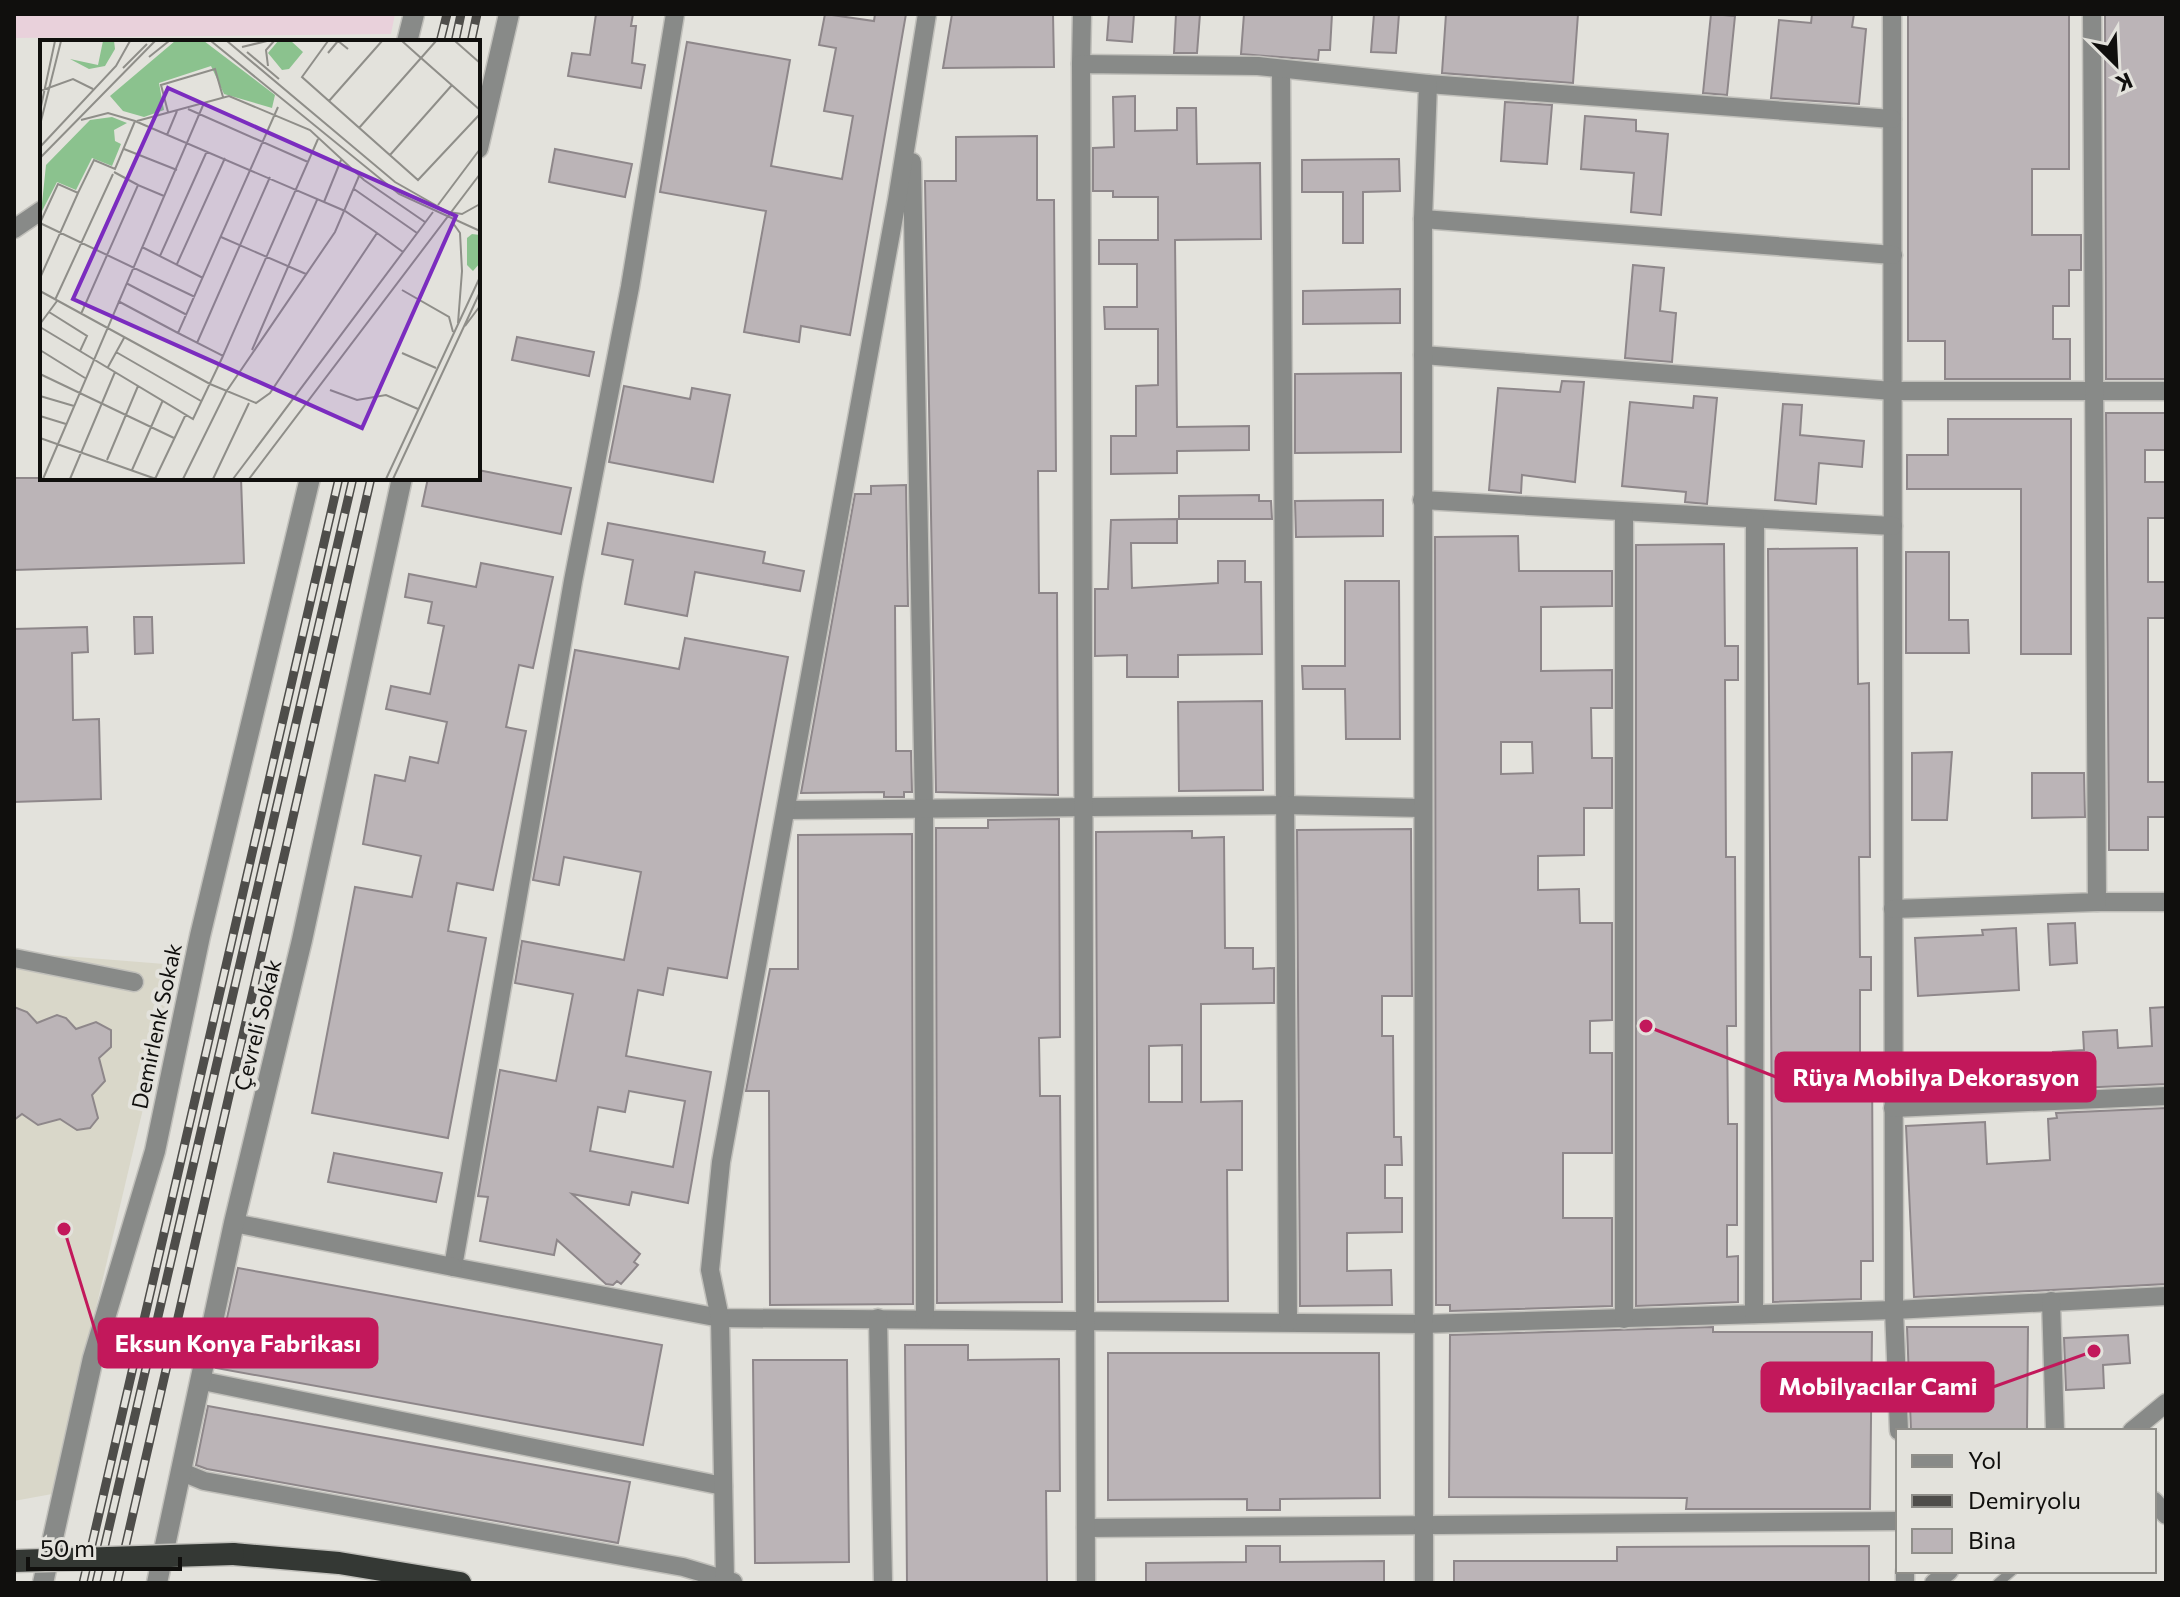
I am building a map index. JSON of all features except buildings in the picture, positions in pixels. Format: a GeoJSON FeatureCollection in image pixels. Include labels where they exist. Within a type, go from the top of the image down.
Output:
{"type":"FeatureCollection","features":[{"type":"Feature","properties":{"kind":"highway"},"geometry":{"type":"LineString","coordinates":[[14,1550],[84,1560]]}},
{"type":"Feature","properties":{"kind":"highway"},"geometry":{"type":"LineString","coordinates":[[14,1561],[233,1554],[396,1571],[460,1583]]}},
{"type":"Feature","properties":{"kind":"street"},"geometry":{"type":"LineString","coordinates":[[408,40],[414,14]]}},
{"type":"Feature","properties":{"kind":"street"},"geometry":{"type":"LineString","coordinates":[[480,139],[509,14]]}},
{"type":"Feature","properties":{"kind":"street"},"geometry":{"type":"LineString","coordinates":[[453,1267],[573,581],[630,287],[675,14]]}},
{"type":"Feature","properties":{"kind":"street"},"geometry":{"type":"LineString","coordinates":[[182,1472],[204,1481],[683,1567],[730,1581],[723,1486],[720,1318],[710,1270],[721,1162],[927,14]]}},
{"type":"Feature","properties":{"kind":"street"},"geometry":{"type":"LineString","coordinates":[[1082,14],[1086,1583]]}},
{"type":"Feature","properties":{"kind":"street"},"geometry":{"type":"LineString","coordinates":[[1892,14],[1893,1108],[1894,1310],[1899,1429]]}},
{"type":"Feature","properties":{"kind":"street"},"geometry":{"type":"LineString","coordinates":[[2092,14],[2097,902]]}},
{"type":"Feature","properties":{"kind":"street"},"geometry":{"type":"LineString","coordinates":[[1081,64],[1281,69],[1428,84],[1892,119]]}},
{"type":"Feature","properties":{"kind":"street"},"geometry":{"type":"LineString","coordinates":[[1281,69],[1288,1322]]}},
{"type":"Feature","properties":{"kind":"street"},"geometry":{"type":"LineString","coordinates":[[1424,1583],[1421,1525],[1422,500],[1423,219],[1428,84]]}},
{"type":"Feature","properties":{"kind":"street"},"geometry":{"type":"LineString","coordinates":[[911,115],[924,808],[925,1319]]}},
{"type":"Feature","properties":{"kind":"street"},"geometry":{"type":"LineString","coordinates":[[14,229],[40,211]]}},
{"type":"Feature","properties":{"kind":"street"},"geometry":{"type":"LineString","coordinates":[[1423,219],[1893,255]]}},
{"type":"Feature","properties":{"kind":"street"},"geometry":{"type":"LineString","coordinates":[[1423,355],[1893,391],[2166,391]]}},
{"type":"Feature","properties":{"kind":"street","name":"Demirlenk Sokak"},"geometry":{"type":"LineString","coordinates":[[43,1583],[93,1358],[155,1151],[200,936],[310,480]]}},
{"type":"Feature","properties":{"kind":"street","name":"Çevreli Sokak"},"geometry":{"type":"LineString","coordinates":[[157,1583],[203,1381],[234,1223],[302,940],[402,480]]}},
{"type":"Feature","properties":{"kind":"street"},"geometry":{"type":"LineString","coordinates":[[1422,500],[1893,526]]}},
{"type":"Feature","properties":{"kind":"street"},"geometry":{"type":"LineString","coordinates":[[1624,513],[1624,1319]]}},
{"type":"Feature","properties":{"kind":"street"},"geometry":{"type":"LineString","coordinates":[[1754,1314],[1755,519]]}},
{"type":"Feature","properties":{"kind":"street"},"geometry":{"type":"LineString","coordinates":[[786,810],[1082,805],[1422,808]]}},
{"type":"Feature","properties":{"kind":"street"},"geometry":{"type":"LineString","coordinates":[[1893,909],[2166,902]]}},
{"type":"Feature","properties":{"kind":"street"},"geometry":{"type":"LineString","coordinates":[[14,958],[134,982]]}},
{"type":"Feature","properties":{"kind":"street"},"geometry":{"type":"LineString","coordinates":[[1893,1108],[2166,1096]]}},
{"type":"Feature","properties":{"kind":"street"},"geometry":{"type":"LineString","coordinates":[[234,1223],[720,1318],[1422,1324],[1894,1310],[2166,1296]]}},
{"type":"Feature","properties":{"kind":"street"},"geometry":{"type":"LineString","coordinates":[[2051,1301],[2055,1429]]}},
{"type":"Feature","properties":{"kind":"street"},"geometry":{"type":"LineString","coordinates":[[878,1318],[883,1583]]}},
{"type":"Feature","properties":{"kind":"street"},"geometry":{"type":"LineString","coordinates":[[203,1381],[723,1486]]}},
{"type":"Feature","properties":{"kind":"street"},"geometry":{"type":"LineString","coordinates":[[2134,1429],[2166,1403]]}},
{"type":"Feature","properties":{"kind":"street"},"geometry":{"type":"LineString","coordinates":[[1086,1528],[1896,1521]]}},
{"type":"Feature","properties":{"kind":"shaded area"},"geometry":{"type":"Polygon","coordinates":[[[14,14],[395,14],[391,34],[14,38],[14,14]]]}},
{"type":"Feature","properties":{"kind":"shaded area"},"geometry":{"type":"Polygon","coordinates":[[[14,952],[177,965],[52,1494],[14,1501],[14,952]]]}},
{"type":"Feature","properties":{"kind":"railway"},"geometry":{"type":"LineString","coordinates":[[440,40],[447,14]]}},
{"type":"Feature","properties":{"kind":"railway"},"geometry":{"type":"LineString","coordinates":[[455,40],[461,14]]}},
{"type":"Feature","properties":{"kind":"railway"},"geometry":{"type":"LineString","coordinates":[[471,40],[477,14]]}},
{"type":"Feature","properties":{"kind":"railway"},"geometry":{"type":"LineString","coordinates":[[83,1583],[339,480]]}},
{"type":"Feature","properties":{"kind":"railway"},"geometry":{"type":"LineString","coordinates":[[96,1583],[353,480]]}},
{"type":"Feature","properties":{"kind":"railway"},"geometry":{"type":"LineString","coordinates":[[117,1583],[371,480]]}},
{"type":"Feature","properties":{"kind":"place","name":"Rüya Mobilya Dekorasyon"},"geometry":{"type":"Point","coordinates":[1646,1026]}},
{"type":"Feature","properties":{"kind":"place","name":"Eksun Konya Fabrikası"},"geometry":{"type":"Point","coordinates":[64,1229]}},
{"type":"Feature","properties":{"kind":"place","name":"Mobilyacılar Cami"},"geometry":{"type":"Point","coordinates":[2094,1351]}}]}
